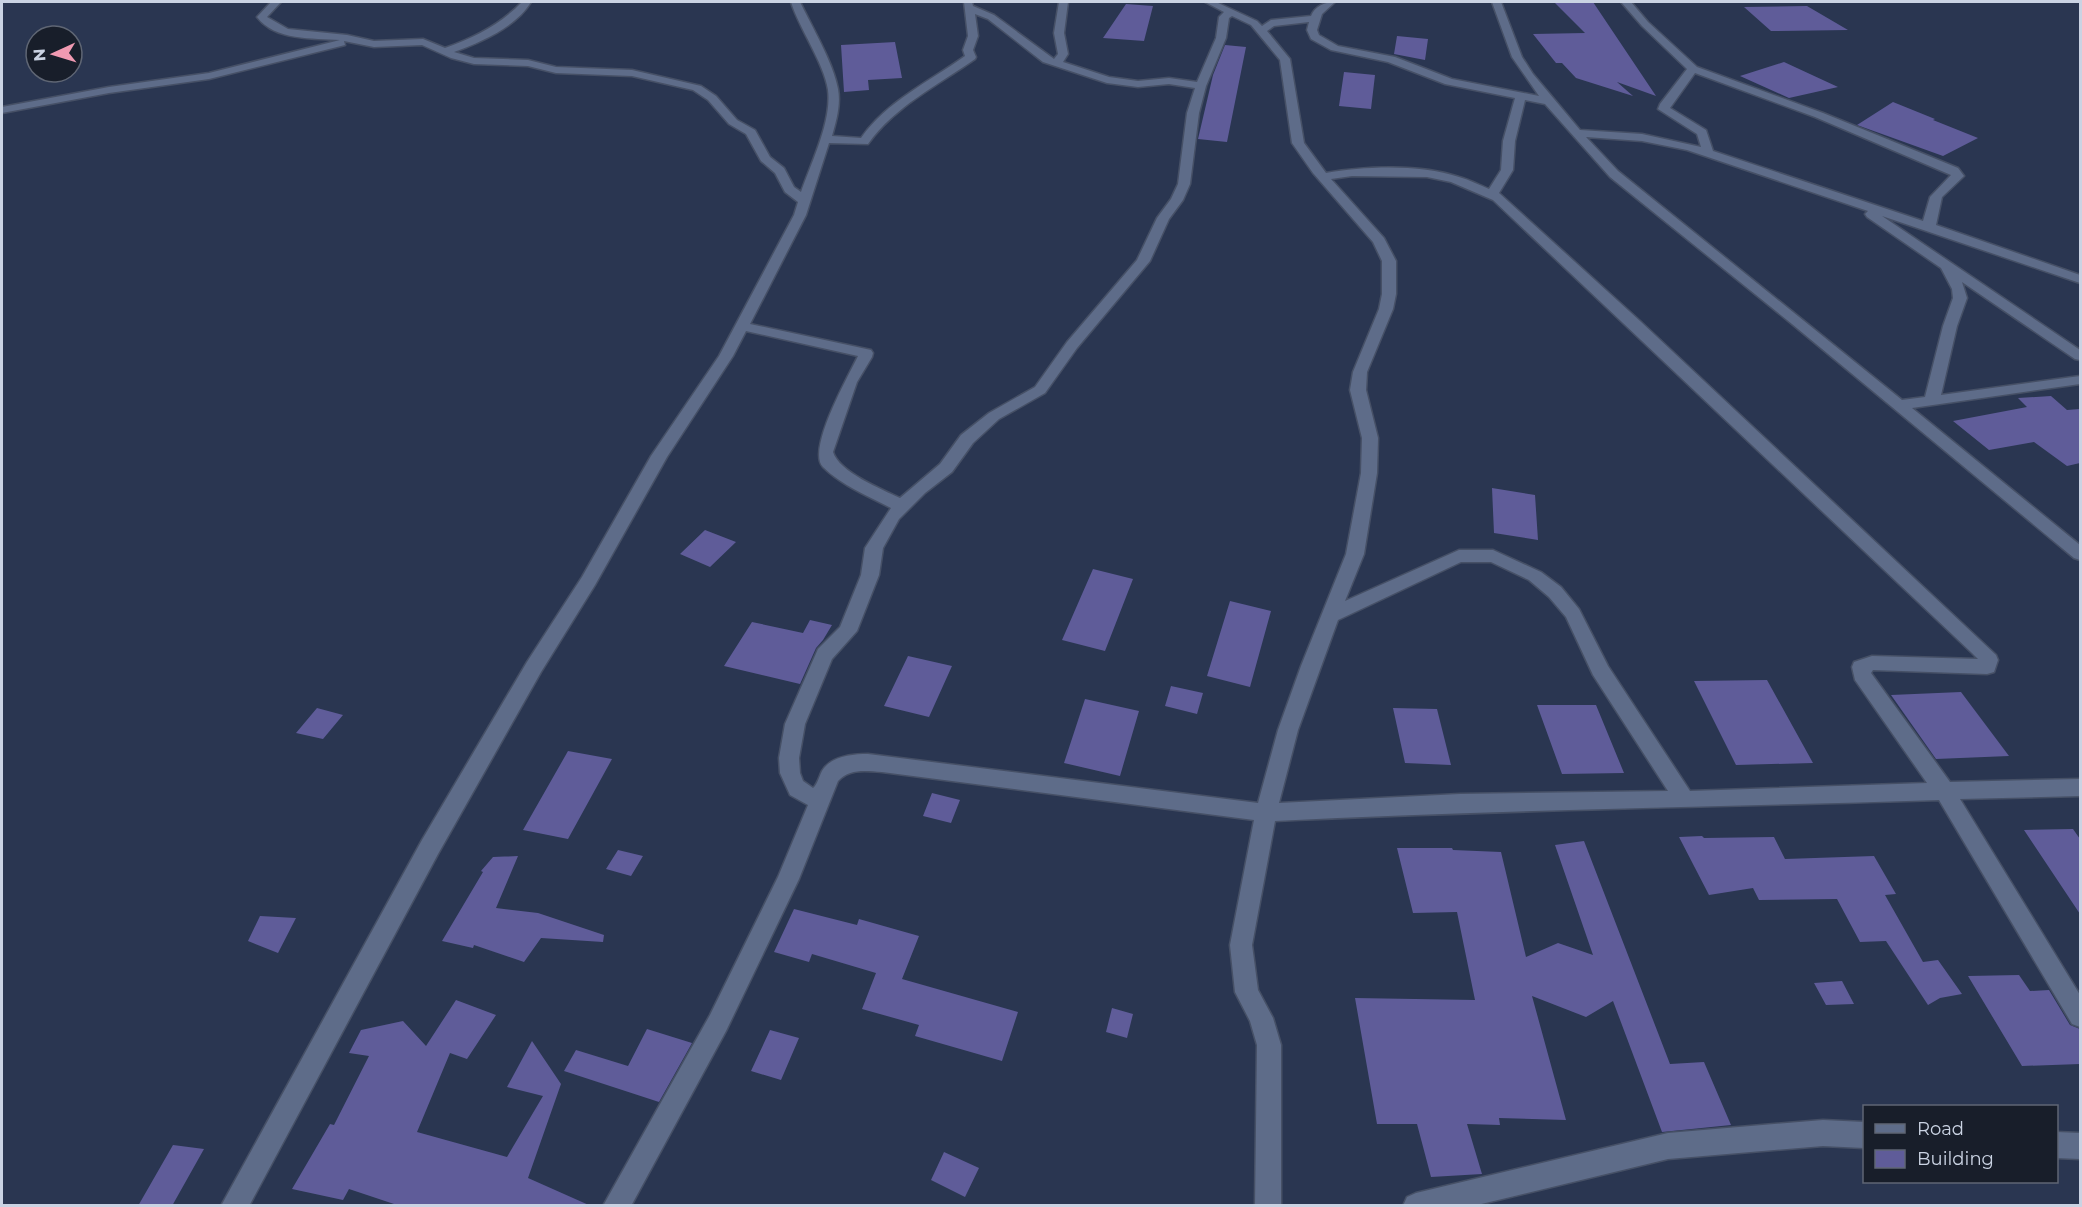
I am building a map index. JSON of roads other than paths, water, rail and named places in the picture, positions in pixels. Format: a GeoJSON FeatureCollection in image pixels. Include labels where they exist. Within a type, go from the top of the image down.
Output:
{"type":"FeatureCollection","features":[{"type":"Feature","properties":{"kind":"street"},"geometry":{"type":"LineString","coordinates":[[276,2],[267,9],[262,17],[266,22],[282,31],[387,44],[423,42],[474,61],[535,63],[556,70],[633,73],[697,88],[712,98],[733,122],[751,132],[767,162],[780,171],[791,192],[805,201]]}},
{"type":"Feature","properties":{"kind":"street"},"geometry":{"type":"LineString","coordinates":[[446,51],[469,43],[504,24],[527,2]]}},
{"type":"Feature","properties":{"kind":"street"},"geometry":{"type":"LineString","coordinates":[[234,1206],[327,1032],[475,768],[534,667],[589,581],[659,456],[726,356],[792,231],[805,201],[832,117],[833,90],[815,43],[795,2]]}},
{"type":"Feature","properties":{"kind":"street"},"geometry":{"type":"LineString","coordinates":[[1057,63],[1064,54],[1059,33],[1064,2]]}},
{"type":"Feature","properties":{"kind":"street"},"geometry":{"type":"LineString","coordinates":[[1209,2],[1254,23],[1285,59],[1298,143],[1323,177],[1379,241],[1386,252],[1389,272],[1386,309],[1360,372],[1358,390],[1370,438],[1369,473],[1354,554],[1288,730],[1266,813],[1242,945],[1247,992],[1261,1018],[1269,1045],[1268,1206]]}},
{"type":"Feature","properties":{"kind":"street"},"geometry":{"type":"LineString","coordinates":[[1330,2],[1317,13],[1312,34],[1335,48],[1391,59],[1458,84],[1547,101]]}},
{"type":"Feature","properties":{"kind":"street"},"geometry":{"type":"LineString","coordinates":[[1497,2],[1517,57],[1547,101],[1614,174],[2080,554]]}},
{"type":"Feature","properties":{"kind":"street"},"geometry":{"type":"LineString","coordinates":[[1626,2],[1645,24],[1693,69],[1819,115],[1954,171],[1958,176],[1939,190],[1933,198],[1929,227]]}},
{"type":"Feature","properties":{"kind":"street"},"geometry":{"type":"LineString","coordinates":[[825,139],[864,142],[894,110],[970,57],[971,52],[968,50],[973,36],[968,5]]}},
{"type":"Feature","properties":{"kind":"street"},"geometry":{"type":"LineString","coordinates":[[968,5],[992,17],[1016,34],[1039,55],[1057,63],[1121,83],[1169,81],[1201,86]]}},
{"type":"Feature","properties":{"kind":"street"},"geometry":{"type":"LineString","coordinates":[[819,800],[806,795],[795,786],[790,771],[789,754],[792,732],[820,663],[825,654],[848,631],[870,575],[877,540],[901,506],[946,468],[967,439],[994,416],[1040,390],[1072,345],[1143,261],[1163,218],[1177,200],[1184,184],[1190,124],[1201,86],[1221,38],[1224,17],[1231,12]]}},
{"type":"Feature","properties":{"kind":"street"},"geometry":{"type":"LineString","coordinates":[[1261,31],[1271,23],[1314,19]]}},
{"type":"Feature","properties":{"kind":"street"},"geometry":{"type":"LineString","coordinates":[[2,110],[109,90],[209,76],[355,40]]}},
{"type":"Feature","properties":{"kind":"street"},"geometry":{"type":"LineString","coordinates":[[1693,69],[1664,109],[1702,132],[1708,152]]}},
{"type":"Feature","properties":{"kind":"street"},"geometry":{"type":"LineString","coordinates":[[1492,195],[1507,170],[1509,141],[1521,95]]}},
{"type":"Feature","properties":{"kind":"street"},"geometry":{"type":"LineString","coordinates":[[1576,134],[1605,134],[1653,140],[1708,152],[1761,173],[2080,279]]}},
{"type":"Feature","properties":{"kind":"street"},"geometry":{"type":"LineString","coordinates":[[1323,177],[1352,172],[1427,172],[1455,179],[1492,195],[1512,210],[1644,332],[1979,648],[1989,660],[1987,667],[1872,663],[1861,667],[1862,675],[1944,791],[2080,1016]]}},
{"type":"Feature","properties":{"kind":"street"},"geometry":{"type":"LineString","coordinates":[[1856,203],[2080,357]]}},
{"type":"Feature","properties":{"kind":"street"},"geometry":{"type":"LineString","coordinates":[[1932,400],[1950,326],[1960,298],[1955,280],[1945,264]]}},
{"type":"Feature","properties":{"kind":"street"},"geometry":{"type":"LineString","coordinates":[[741,326],[866,353],[863,365],[856,371],[850,382],[845,402],[834,422],[825,452],[828,463],[855,482],[901,506]]}},
{"type":"Feature","properties":{"kind":"street"},"geometry":{"type":"LineString","coordinates":[[1899,405],[2080,380]]}},
{"type":"Feature","properties":{"kind":"street"},"geometry":{"type":"LineString","coordinates":[[1331,615],[1459,556],[1493,556],[1534,576],[1555,592],[1573,614],[1599,670],[1685,800]]}},
{"type":"Feature","properties":{"kind":"street"},"geometry":{"type":"LineString","coordinates":[[616,1206],[718,1023],[788,879],[819,800],[835,770],[860,762],[1266,813],[1460,803],[1685,800],[2080,787]]}},
{"type":"Feature","properties":{"kind":"street"},"geometry":{"type":"LineString","coordinates":[[1416,1206],[1668,1146],[1822,1133],[1863,1135]]}},
{"type":"Feature","properties":{"kind":"street"},"geometry":{"type":"LineString","coordinates":[[2058,1145],[2080,1146]]}}]}
